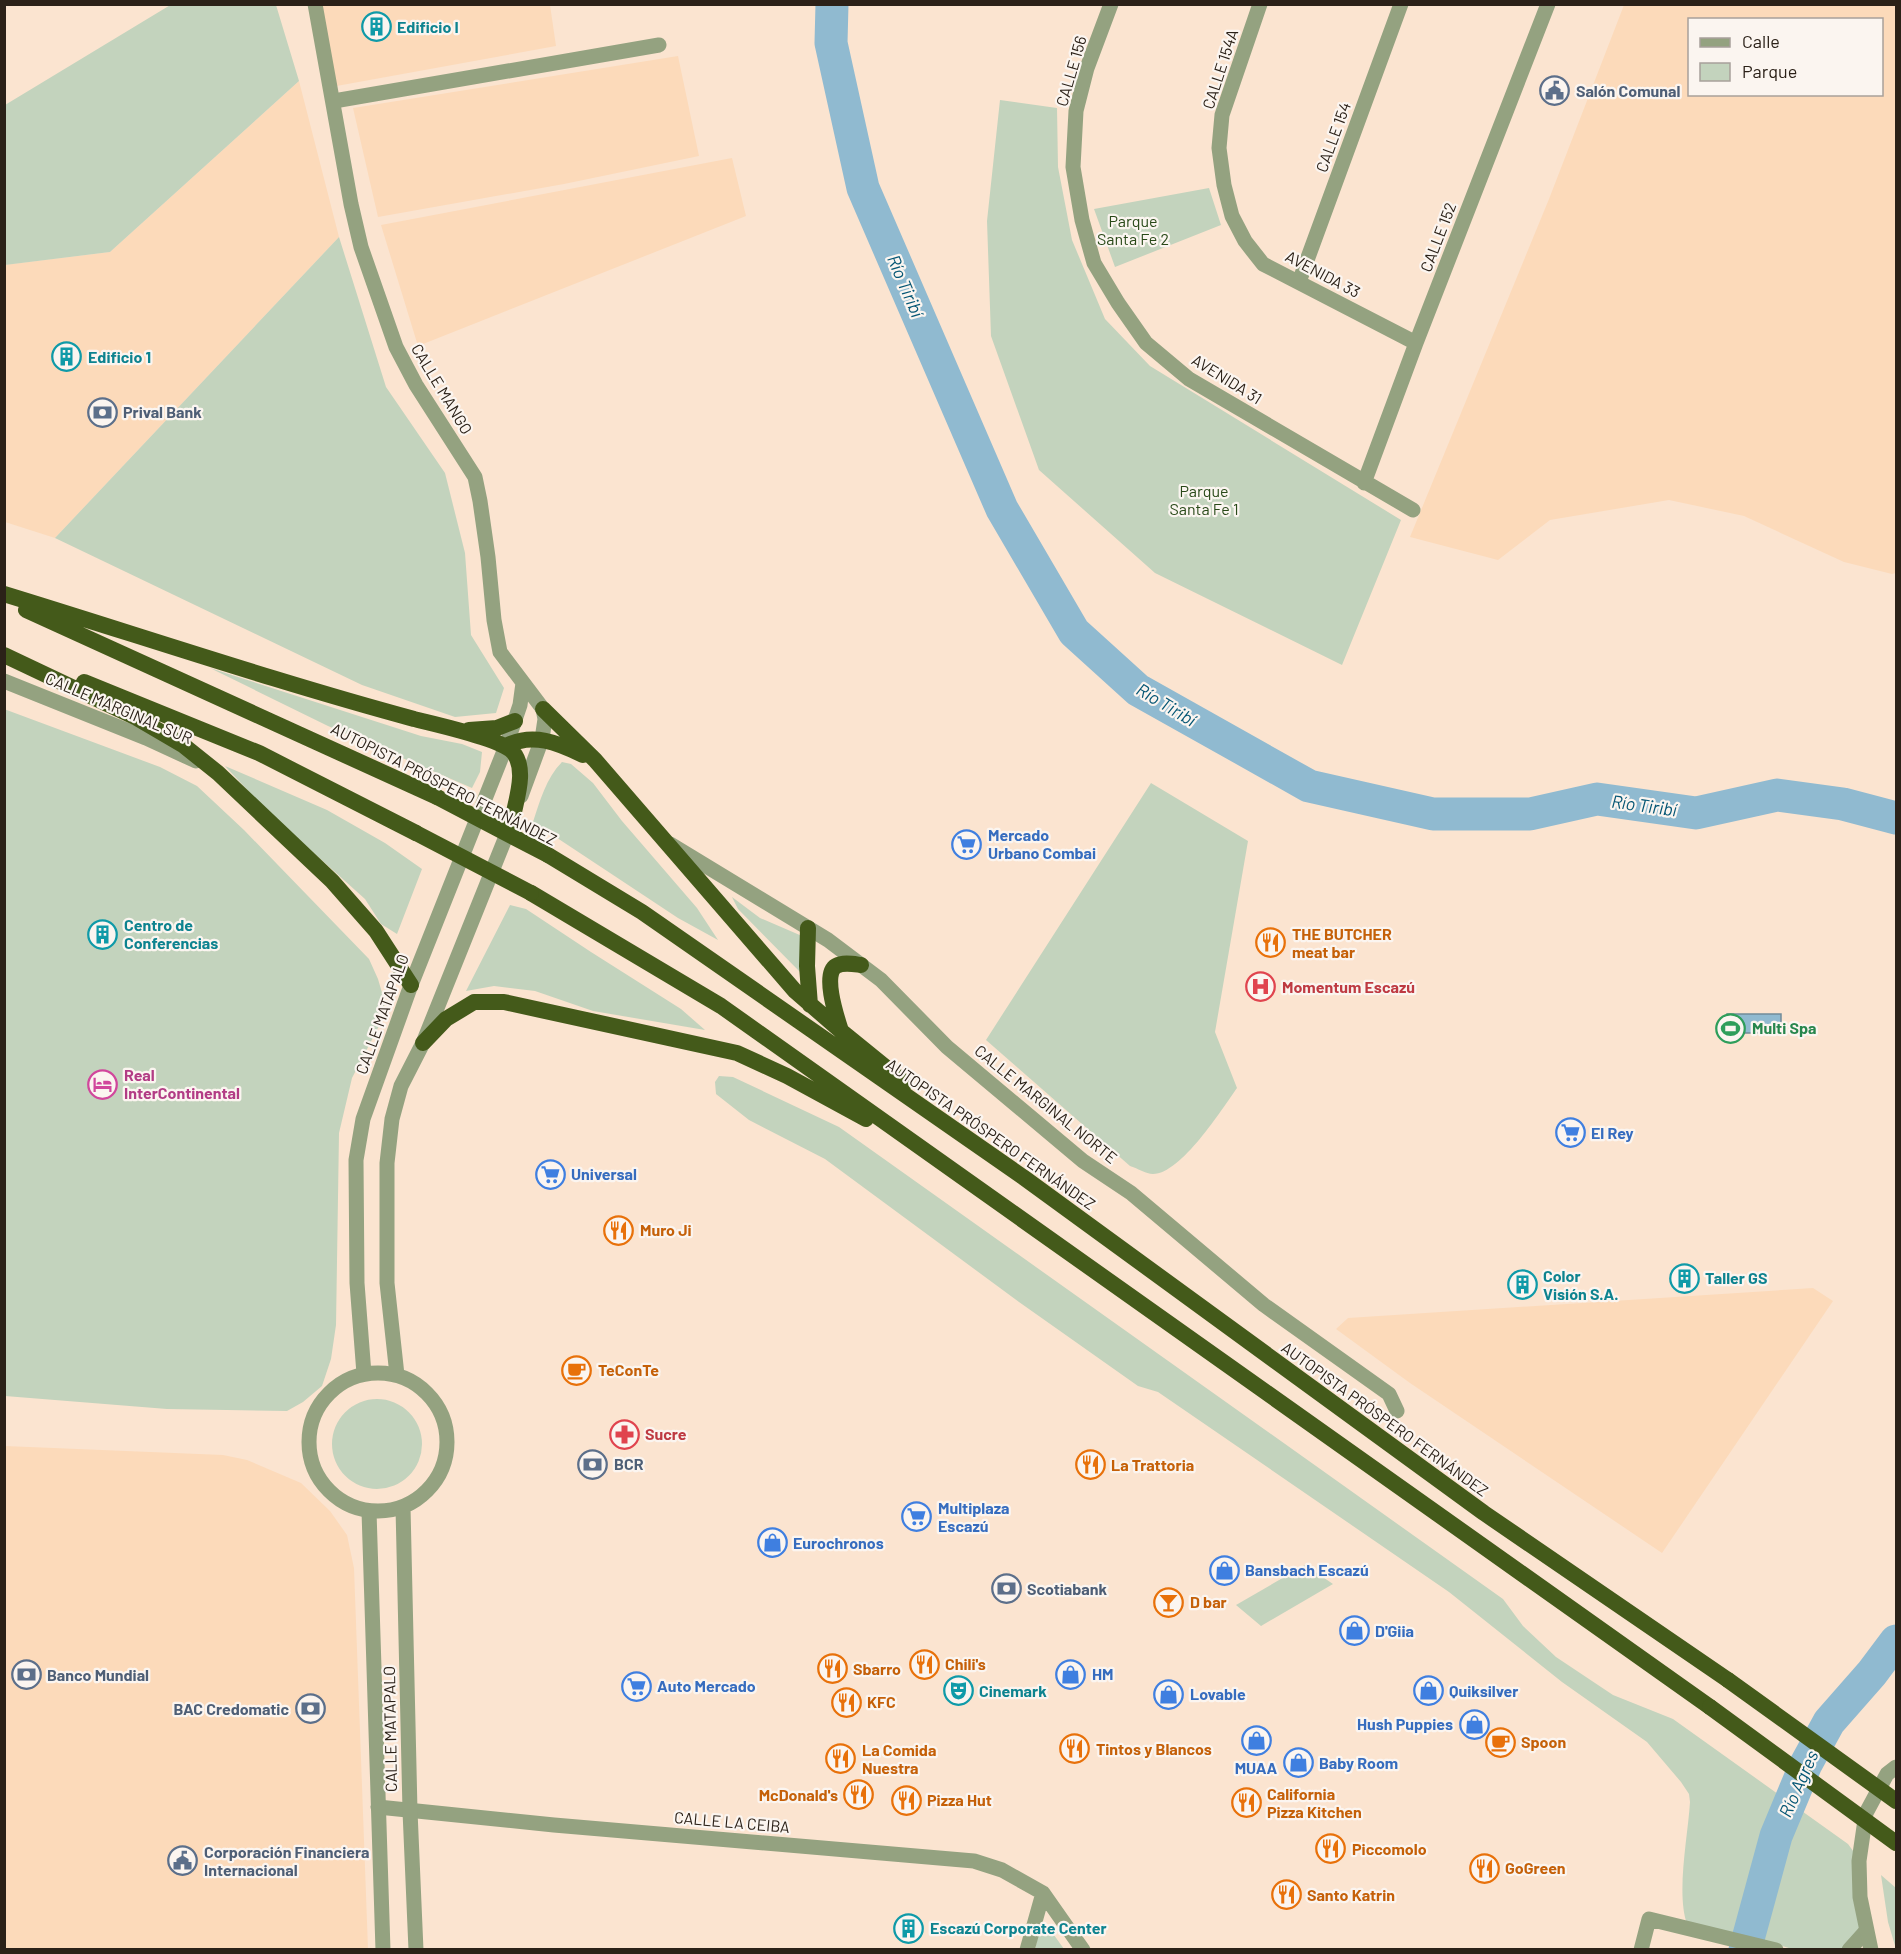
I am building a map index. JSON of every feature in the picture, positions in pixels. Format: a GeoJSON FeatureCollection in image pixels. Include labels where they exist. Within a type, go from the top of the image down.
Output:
{"type":"FeatureCollection","features":[{"type":"Feature","properties":{"kind":"highway"},"geometry":{"type":"LineString","coordinates":[[4,594],[362,705],[506,746],[520,765],[512,822]]}},
{"type":"Feature","properties":{"kind":"highway","name":"AUTOPISTA PRÓSPERO FERNÁNDEZ"},"geometry":{"type":"LineString","coordinates":[[4,600],[437,797],[549,855],[642,912],[1023,1177],[1484,1513],[1728,1680],[1896,1801]]}},
{"type":"Feature","properties":{"kind":"highway"},"geometry":{"type":"LineString","coordinates":[[4,653],[137,718],[183,745],[218,773],[332,881],[376,931],[411,985]]}},
{"type":"Feature","properties":{"kind":"highway"},"geometry":{"type":"LineString","coordinates":[[4,653],[109,691],[259,753],[531,893],[721,1006],[936,1156],[1710,1707],[1896,1843]]}},
{"type":"Feature","properties":{"kind":"highway"},"geometry":{"type":"LineString","coordinates":[[543,709],[595,760],[661,838],[810,1005],[1023,1177]]}},
{"type":"Feature","properties":{"kind":"highway"},"geometry":{"type":"LineString","coordinates":[[456,730],[497,728],[515,722]]}},
{"type":"Feature","properties":{"kind":"highway"},"geometry":{"type":"LineString","coordinates":[[506,746],[527,739],[542,739],[565,746],[595,760]]}},
{"type":"Feature","properties":{"kind":"highway"},"geometry":{"type":"LineString","coordinates":[[808,928],[807,966],[810,1005]]}},
{"type":"Feature","properties":{"kind":"highway"},"geometry":{"type":"LineString","coordinates":[[841,1031],[834,1004],[830,976],[832,969],[843,963],[861,965]]}},
{"type":"Feature","properties":{"kind":"highway"},"geometry":{"type":"LineString","coordinates":[[423,1043],[446,1019],[474,1002],[504,1002],[613,1025],[737,1053],[787,1076],[936,1156]]}},
{"type":"Feature","properties":{"kind":"street","name":"CALLE MANGO"},"geometry":{"type":"LineString","coordinates":[[315,4],[351,204],[361,247],[396,347],[416,385],[474,477],[484,523],[494,620],[500,652],[543,709]]}},
{"type":"Feature","properties":{"kind":"street","name":"CALLE 156"},"geometry":{"type":"LineString","coordinates":[[1082,220],[1072,167],[1077,111],[1087,68],[1111,4]]}},
{"type":"Feature","properties":{"kind":"street","name":"CALLE 154A"},"geometry":{"type":"LineString","coordinates":[[1232,216],[1224,184],[1219,148],[1222,115],[1260,4]]}},
{"type":"Feature","properties":{"kind":"street","name":"CALLE 154"},"geometry":{"type":"LineString","coordinates":[[1299,282],[1401,4]]}},
{"type":"Feature","properties":{"kind":"street","name":"CALLE 152"},"geometry":{"type":"LineString","coordinates":[[1364,483],[1548,4]]}},
{"type":"Feature","properties":{"kind":"street"},"geometry":{"type":"LineString","coordinates":[[334,101],[659,45]]}},
{"type":"Feature","properties":{"kind":"street","name":"AVENIDA 33"},"geometry":{"type":"LineString","coordinates":[[1232,216],[1245,241],[1263,264],[1416,343]]}},
{"type":"Feature","properties":{"kind":"street","name":"AVENIDA 31"},"geometry":{"type":"LineString","coordinates":[[1082,220],[1094,263],[1146,343],[1189,379],[1413,510]]}},
{"type":"Feature","properties":{"kind":"street","name":"CALLE MARGINAL SUR"},"geometry":{"type":"LineString","coordinates":[[4,681],[184,754],[218,773]]}},
{"type":"Feature","properties":{"kind":"street","name":"CALLE MATAPALO"},"geometry":{"type":"LineString","coordinates":[[364,1374],[357,1282],[356,1160],[363,1119],[411,985],[515,722],[523,683]]}},
{"type":"Feature","properties":{"kind":"street"},"geometry":{"type":"LineString","coordinates":[[398,1375],[387,1283],[387,1163],[392,1119],[401,1086],[423,1043],[512,822],[542,739],[545,719],[543,709]]}},
{"type":"Feature","properties":{"kind":"street","name":"CALLE MARGINAL NORTE"},"geometry":{"type":"LineString","coordinates":[[661,838],[808,928],[881,980],[947,1047],[1083,1161],[1131,1193],[1264,1305],[1389,1394],[1397,1411]]}},
{"type":"Feature","properties":{"kind":"street"},"geometry":{"type":"LineString","coordinates":[[364,1374],[398,1375],[414,1383],[429,1395],[440,1409],[446,1427],[448,1444],[436,1481],[422,1497],[403,1507],[386,1511],[369,1511],[351,1506],[334,1496],[321,1482],[312,1465],[308,1447],[313,1415],[326,1396],[343,1382],[364,1374]]}},
{"type":"Feature","properties":{"kind":"street","name":"CALLE MATAPALO"},"geometry":{"type":"LineString","coordinates":[[403,1507],[410,1811],[416,1950]]}},
{"type":"Feature","properties":{"kind":"street","name":"CALLE MATAPALO"},"geometry":{"type":"LineString","coordinates":[[369,1511],[383,1950]]}},
{"type":"Feature","properties":{"kind":"street"},"geometry":{"type":"LineString","coordinates":[[1871,1950],[1860,1897],[1859,1861],[1866,1813],[1887,1774],[1896,1767]]}},
{"type":"Feature","properties":{"kind":"street","name":"CALLE LA CEIBA"},"geometry":{"type":"LineString","coordinates":[[378,1807],[974,1861],[1002,1870],[1043,1893],[1083,1950]]}},
{"type":"Feature","properties":{"kind":"street"},"geometry":{"type":"LineString","coordinates":[[1028,1950],[1043,1893]]}},
{"type":"Feature","properties":{"kind":"street"},"geometry":{"type":"LineString","coordinates":[[1641,1950],[1649,1919],[1776,1950]]}},
{"type":"Feature","properties":{"kind":"street"},"geometry":{"type":"LineString","coordinates":[[1848,1950],[1866,1931]]}},
{"type":"Feature","properties":{"kind":"shaded area"},"geometry":{"type":"Polygon","coordinates":[[[315,5],[550,5],[556,46],[331,87],[315,5]]]}},
{"type":"Feature","properties":{"kind":"shaded area"},"geometry":{"type":"Polygon","coordinates":[[[1624,5],[1896,5],[1896,573],[1892,574],[1844,562],[1744,516],[1669,500],[1550,520],[1498,560],[1410,537],[1549,199],[1624,5]]]}},
{"type":"Feature","properties":{"kind":"shaded area"},"geometry":{"type":"Polygon","coordinates":[[[678,56],[699,156],[564,184],[378,217],[353,108],[678,56]]]}},
{"type":"Feature","properties":{"kind":"shaded area"},"geometry":{"type":"Polygon","coordinates":[[[299,81],[339,237],[55,538],[5,522],[4,265],[110,252],[299,81]]]}},
{"type":"Feature","properties":{"kind":"shaded area"},"geometry":{"type":"Polygon","coordinates":[[[732,158],[746,216],[418,346],[381,225],[732,158]]]}},
{"type":"Feature","properties":{"kind":"shaded area"},"geometry":{"type":"Polygon","coordinates":[[[1813,1288],[1833,1301],[1662,1553],[1410,1383],[1336,1329],[1348,1318],[1813,1288]]]}},
{"type":"Feature","properties":{"kind":"shaded area"},"geometry":{"type":"Polygon","coordinates":[[[5,1446],[223,1455],[247,1460],[301,1483],[330,1511],[347,1535],[354,1568],[368,1949],[5,1949],[5,1446]]]}},
{"type":"Feature","properties":{"kind":"green space"},"geometry":{"type":"Polygon","coordinates":[[[172,4],[276,5],[299,81],[110,252],[5,265],[5,105],[172,4]]]}},
{"type":"Feature","properties":{"kind":"green space","name":"Parque Santa Fe 1"},"geometry":{"type":"Polygon","coordinates":[[[1000,100],[1057,108],[1058,167],[1072,240],[1105,319],[1150,366],[1401,520],[1342,665],[1155,573],[1039,470],[991,336],[987,221],[1000,100]]]}},
{"type":"Feature","properties":{"kind":"green space","name":"Parque Santa Fe 2"},"geometry":{"type":"Polygon","coordinates":[[[1209,188],[1221,225],[1115,267],[1094,209],[1209,188]]]}},
{"type":"Feature","properties":{"kind":"green space"},"geometry":{"type":"Polygon","coordinates":[[[339,237],[386,387],[445,473],[465,553],[471,635],[504,688],[496,713],[455,717],[362,685],[55,538],[339,237]]]}},
{"type":"Feature","properties":{"kind":"green space"},"geometry":{"type":"Polygon","coordinates":[[[210,668],[421,736],[462,744],[482,752],[480,772],[472,788],[328,726],[210,668]]]}},
{"type":"Feature","properties":{"kind":"green space"},"geometry":{"type":"Polygon","coordinates":[[[4,709],[160,767],[197,786],[244,830],[369,959],[378,979],[385,1003],[379,1026],[352,1078],[339,1133],[336,1325],[331,1359],[322,1386],[303,1402],[287,1411],[167,1409],[5,1396],[4,709]]]}},
{"type":"Feature","properties":{"kind":"green space"},"geometry":{"type":"Polygon","coordinates":[[[562,762],[571,764],[593,783],[622,821],[697,908],[718,940],[678,918],[533,822],[548,782],[562,762]]]}},
{"type":"Feature","properties":{"kind":"green space"},"geometry":{"type":"Polygon","coordinates":[[[225,766],[327,810],[385,843],[422,869],[397,934],[381,924],[365,899],[267,811],[225,766]]]}},
{"type":"Feature","properties":{"kind":"green space"},"geometry":{"type":"Polygon","coordinates":[[[1151,783],[1248,841],[1215,1032],[1237,1088],[1188,1152],[1176,1164],[1153,1174],[1130,1166],[986,1040],[1151,783]]]}},
{"type":"Feature","properties":{"kind":"green space"},"geometry":{"type":"Polygon","coordinates":[[[732,897],[760,918],[802,936],[802,974],[738,909],[732,897]]]}},
{"type":"Feature","properties":{"kind":"green space"},"geometry":{"type":"Polygon","coordinates":[[[510,905],[526,909],[681,1009],[705,1030],[593,1011],[535,991],[494,986],[466,991],[510,905]]]}},
{"type":"Feature","properties":{"kind":"green space"},"geometry":{"type":"Polygon","coordinates":[[[719,1076],[733,1077],[839,1127],[1503,1599],[1523,1626],[1556,1657],[1613,1695],[1673,1719],[1848,1844],[1856,1855],[1861,1921],[1857,1940],[1848,1949],[1792,1949],[1759,1939],[1687,1924],[1683,1881],[1689,1794],[1647,1742],[1562,1682],[1449,1592],[1158,1392],[1138,1386],[1019,1302],[825,1159],[749,1120],[716,1094],[715,1082],[719,1076]]]}},
{"type":"Feature","properties":{"kind":"green space"},"geometry":{"type":"Polygon","coordinates":[[[377,1399],[394,1402],[409,1412],[419,1427],[422,1444],[419,1461],[409,1476],[394,1486],[377,1489],[360,1486],[345,1476],[335,1461],[332,1444],[335,1427],[345,1412],[360,1402],[377,1399]]]}},
{"type":"Feature","properties":{"kind":"green space"},"geometry":{"type":"Polygon","coordinates":[[[1305,1565],[1333,1584],[1261,1626],[1236,1605],[1305,1565]]]}},
{"type":"Feature","properties":{"kind":"green space"},"geometry":{"type":"Polygon","coordinates":[[[1881,1875],[1896,1888],[1896,1949],[1888,1922],[1881,1875]]]}},
{"type":"Feature","properties":{"kind":"green space"},"geometry":{"type":"Polygon","coordinates":[[[1049,1928],[1064,1949],[1035,1950],[1039,1930],[1049,1928]]]}},
{"type":"Feature","properties":{"kind":"water"},"geometry":{"type":"Polygon","coordinates":[[[1727,1014],[1781,1014],[1781,1033],[1727,1033],[1727,1014]]]}},
{"type":"Feature","properties":{"kind":"waterway","name":"Río Tiribí"},"geometry":{"type":"LineString","coordinates":[[832,4],[831,43],[863,188],[1002,509],[1074,632],[1138,690],[1309,786],[1433,814],[1530,814],[1597,799],[1696,813],[1777,795],[1843,804],[1896,818]]}},
{"type":"Feature","properties":{"kind":"waterway","name":"Río Agres"},"geometry":{"type":"LineString","coordinates":[[1745,1950],[1776,1836],[1806,1764],[1829,1722],[1872,1673],[1896,1641]]}},
{"type":"Feature","properties":{"kind":"place","name":"Edificio I"},"geometry":{"type":"Point","coordinates":[376,27]}},
{"type":"Feature","properties":{"kind":"place","name":"Salón Comunal"},"geometry":{"type":"Point","coordinates":[1555,91]}},
{"type":"Feature","properties":{"kind":"place","name":"Edificio 1"},"geometry":{"type":"Point","coordinates":[67,357]}},
{"type":"Feature","properties":{"kind":"place","name":"Prival Bank"},"geometry":{"type":"Point","coordinates":[102,412]}},
{"type":"Feature","properties":{"kind":"place","name":"Mercado Urbano Combai"},"geometry":{"type":"Point","coordinates":[967,844]}},
{"type":"Feature","properties":{"kind":"place","name":"Centro de Conferencias"},"geometry":{"type":"Point","coordinates":[103,934]}},
{"type":"Feature","properties":{"kind":"place","name":"THE BUTCHER meat bar"},"geometry":{"type":"Point","coordinates":[1271,943]}},
{"type":"Feature","properties":{"kind":"place","name":"Momentum Escazú"},"geometry":{"type":"Point","coordinates":[1261,987]}},
{"type":"Feature","properties":{"kind":"place","name":"Multi Spa"},"geometry":{"type":"Point","coordinates":[1731,1028]}},
{"type":"Feature","properties":{"kind":"place","name":"Real InterContinental"},"geometry":{"type":"Point","coordinates":[103,1084]}},
{"type":"Feature","properties":{"kind":"place","name":"El Rey"},"geometry":{"type":"Point","coordinates":[1570,1133]}},
{"type":"Feature","properties":{"kind":"place","name":"Universal"},"geometry":{"type":"Point","coordinates":[550,1174]}},
{"type":"Feature","properties":{"kind":"place","name":"Muro Ji"},"geometry":{"type":"Point","coordinates":[619,1230]}},
{"type":"Feature","properties":{"kind":"place","name":"Taller GS"},"geometry":{"type":"Point","coordinates":[1684,1278]}},
{"type":"Feature","properties":{"kind":"place","name":"Color Visión S.A."},"geometry":{"type":"Point","coordinates":[1522,1285]}},
{"type":"Feature","properties":{"kind":"place","name":"TeConTe"},"geometry":{"type":"Point","coordinates":[577,1370]}},
{"type":"Feature","properties":{"kind":"place","name":"Sucre"},"geometry":{"type":"Point","coordinates":[624,1434]}},
{"type":"Feature","properties":{"kind":"place","name":"BCR"},"geometry":{"type":"Point","coordinates":[593,1464]}},
{"type":"Feature","properties":{"kind":"place","name":"La Trattoria"},"geometry":{"type":"Point","coordinates":[1090,1465]}},
{"type":"Feature","properties":{"kind":"place","name":"Multiplaza Escazú"},"geometry":{"type":"Point","coordinates":[917,1517]}},
{"type":"Feature","properties":{"kind":"place","name":"Eurochronos"},"geometry":{"type":"Point","coordinates":[772,1543]}},
{"type":"Feature","properties":{"kind":"place","name":"Bansbach Escazú"},"geometry":{"type":"Point","coordinates":[1224,1570]}},
{"type":"Feature","properties":{"kind":"place","name":"Scotiabank"},"geometry":{"type":"Point","coordinates":[1006,1589]}},
{"type":"Feature","properties":{"kind":"place","name":"D bar"},"geometry":{"type":"Point","coordinates":[1169,1602]}},
{"type":"Feature","properties":{"kind":"place","name":"D'Giia"},"geometry":{"type":"Point","coordinates":[1354,1631]}},
{"type":"Feature","properties":{"kind":"place","name":"Chili's"},"geometry":{"type":"Point","coordinates":[924,1664]}},
{"type":"Feature","properties":{"kind":"place","name":"Sbarro"},"geometry":{"type":"Point","coordinates":[832,1669]}},
{"type":"Feature","properties":{"kind":"place","name":"HM"},"geometry":{"type":"Point","coordinates":[1071,1674]}},
{"type":"Feature","properties":{"kind":"place","name":"Banco Mundial"},"geometry":{"type":"Point","coordinates":[26,1675]}},
{"type":"Feature","properties":{"kind":"place","name":"Auto Mercado"},"geometry":{"type":"Point","coordinates":[636,1686]}},
{"type":"Feature","properties":{"kind":"place","name":"Cinemark"},"geometry":{"type":"Point","coordinates":[958,1691]}},
{"type":"Feature","properties":{"kind":"place","name":"Quiksilver"},"geometry":{"type":"Point","coordinates":[1428,1691]}},
{"type":"Feature","properties":{"kind":"place","name":"Lovable"},"geometry":{"type":"Point","coordinates":[1169,1694]}},
{"type":"Feature","properties":{"kind":"place","name":"KFC"},"geometry":{"type":"Point","coordinates":[846,1702]}},
{"type":"Feature","properties":{"kind":"place","name":"BAC Credomatic"},"geometry":{"type":"Point","coordinates":[310,1709]}},
{"type":"Feature","properties":{"kind":"place","name":"Hush Puppies"},"geometry":{"type":"Point","coordinates":[1474,1724]}},
{"type":"Feature","properties":{"kind":"place","name":"MUAA"},"geometry":{"type":"Point","coordinates":[1256,1740]}},
{"type":"Feature","properties":{"kind":"place","name":"Spoon"},"geometry":{"type":"Point","coordinates":[1500,1742]}},
{"type":"Feature","properties":{"kind":"place","name":"Tintos y Blancos"},"geometry":{"type":"Point","coordinates":[1075,1749]}},
{"type":"Feature","properties":{"kind":"place","name":"La Comida Nuestra"},"geometry":{"type":"Point","coordinates":[841,1759]}},
{"type":"Feature","properties":{"kind":"place","name":"Baby Room"},"geometry":{"type":"Point","coordinates":[1298,1763]}},
{"type":"Feature","properties":{"kind":"place","name":"McDonald's"},"geometry":{"type":"Point","coordinates":[859,1795]}},
{"type":"Feature","properties":{"kind":"place","name":"Pizza Hut"},"geometry":{"type":"Point","coordinates":[906,1800]}},
{"type":"Feature","properties":{"kind":"place","name":"California Pizza Kitchen"},"geometry":{"type":"Point","coordinates":[1246,1803]}},
{"type":"Feature","properties":{"kind":"place","name":"Piccomolo"},"geometry":{"type":"Point","coordinates":[1331,1849]}},
{"type":"Feature","properties":{"kind":"place","name":"Corporación Financiera Internacional"},"geometry":{"type":"Point","coordinates":[183,1861]}},
{"type":"Feature","properties":{"kind":"place","name":"GoGreen"},"geometry":{"type":"Point","coordinates":[1484,1868]}},
{"type":"Feature","properties":{"kind":"place","name":"Santo Katrin"},"geometry":{"type":"Point","coordinates":[1286,1895]}},
{"type":"Feature","properties":{"kind":"place","name":"Escazú Corporate Center"},"geometry":{"type":"Point","coordinates":[909,1928]}}]}
